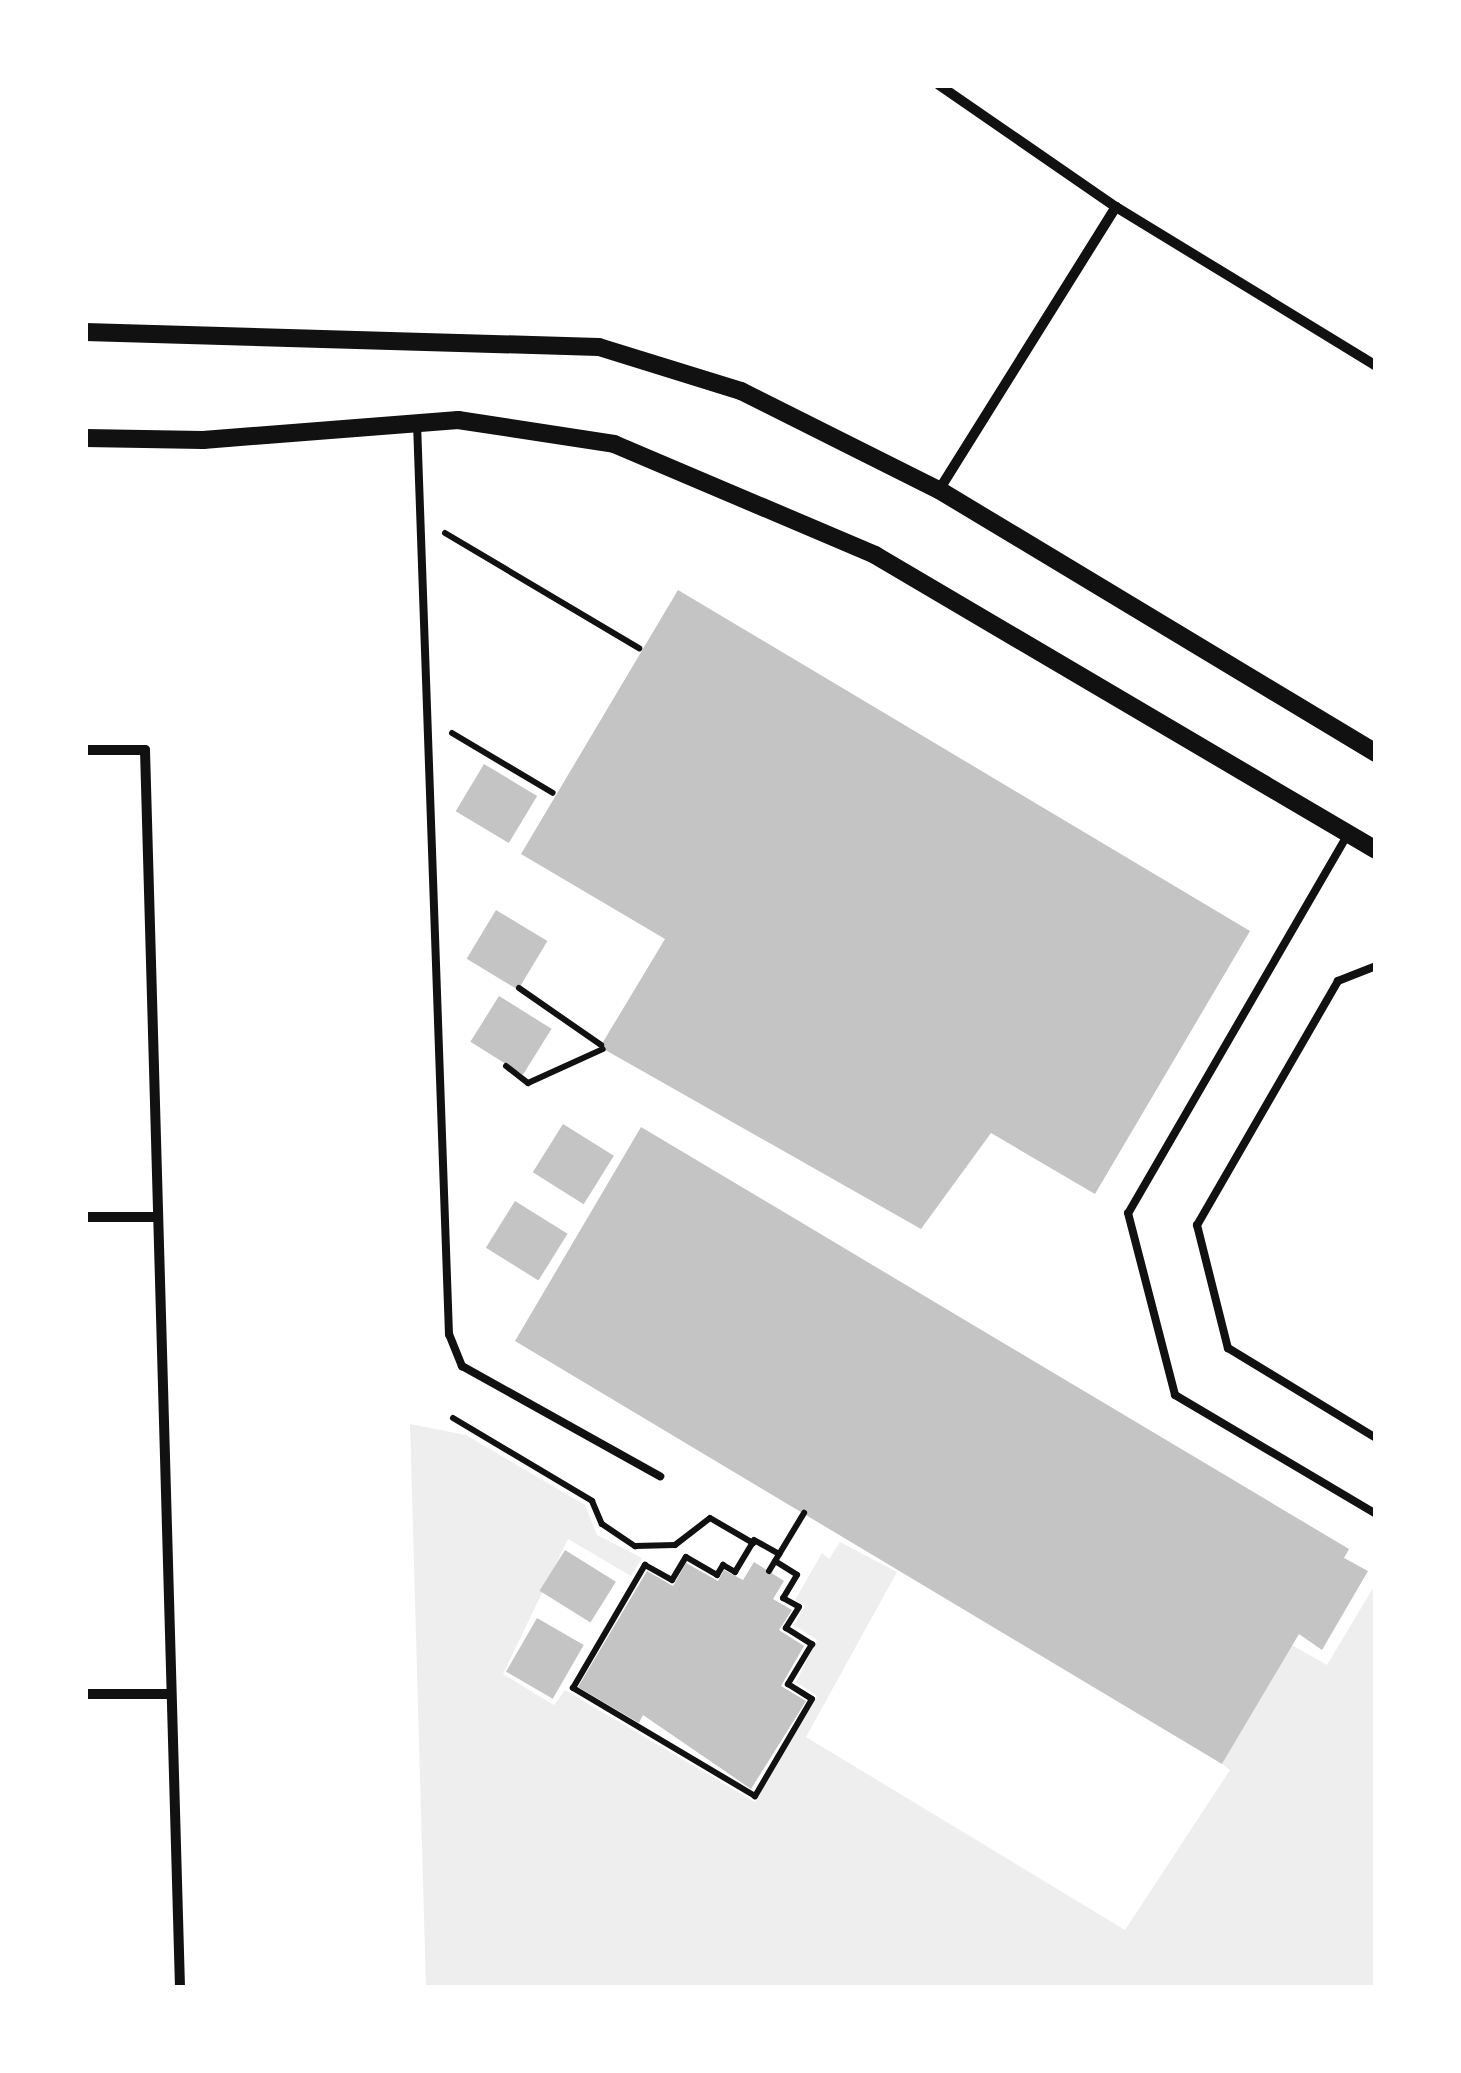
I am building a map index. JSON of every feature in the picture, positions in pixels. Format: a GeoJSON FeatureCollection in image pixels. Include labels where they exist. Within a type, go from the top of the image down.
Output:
{"type":"FeatureCollection","features":[{"type":"Feature","properties":{"kind":"street"},"geometry":{"type":"LineString","coordinates":[[938,85],[1116,207],[1376,366]]}},
{"type":"Feature","properties":{"kind":"street"},"geometry":{"type":"LineString","coordinates":[[939,490],[1116,207]]}},
{"type":"Feature","properties":{"kind":"street"},"geometry":{"type":"LineString","coordinates":[[85,332],[599,347],[740,391],[939,490],[1376,753]]}},
{"type":"Feature","properties":{"kind":"street"},"geometry":{"type":"LineString","coordinates":[[85,438],[458,420],[614,444],[875,555],[1376,850]]}},
{"type":"Feature","properties":{"kind":"street"},"geometry":{"type":"LineString","coordinates":[[85,750],[145,750],[154,1216],[180,1988]]}},
{"type":"Feature","properties":{"kind":"street"},"geometry":{"type":"LineString","coordinates":[[85,1217],[154,1216]]}},
{"type":"Feature","properties":{"kind":"street"},"geometry":{"type":"LineString","coordinates":[[85,1694],[169,1694]]}},
{"type":"Feature","properties":{"kind":"lane"},"geometry":{"type":"LineString","coordinates":[[417,423],[450,1334],[462,1366],[660,1476]]}},
{"type":"Feature","properties":{"kind":"lane"},"geometry":{"type":"LineString","coordinates":[[1348,834],[1128,1213],[1175,1395],[1376,1514]]}},
{"type":"Feature","properties":{"kind":"lane"},"geometry":{"type":"LineString","coordinates":[[1376,966],[1338,981],[1197,1225],[1228,1348],[1376,1438]]}},
{"type":"Feature","properties":{"kind":"path"},"geometry":{"type":"LineString","coordinates":[[446,533],[639,648]]}},
{"type":"Feature","properties":{"kind":"path"},"geometry":{"type":"LineString","coordinates":[[452,733],[553,793]]}},
{"type":"Feature","properties":{"kind":"path"},"geometry":{"type":"LineString","coordinates":[[506,1066],[528,1083],[602,1046],[518,988]]}},
{"type":"Feature","properties":{"kind":"path"},"geometry":{"type":"LineString","coordinates":[[453,1418],[592,1501],[602,1524],[634,1546],[675,1544],[710,1518],[753,1543],[777,1558],[797,1575],[783,1598],[799,1607],[786,1628],[812,1644],[788,1684],[812,1699],[755,1796],[573,1688],[645,1564],[672,1580],[686,1556],[717,1575],[723,1565],[734,1572],[753,1543]]}},
{"type":"Feature","properties":{"kind":"path"},"geometry":{"type":"LineString","coordinates":[[769,1571],[804,1513]]}},
{"type":"Feature","properties":{"kind":"shaded area"},"geometry":{"type":"Polygon","coordinates":[[[410,1424],[466,1435],[585,1505],[597,1535],[642,1558],[631,1576],[568,1539],[503,1674],[554,1705],[565,1690],[755,1802],[817,1696],[796,1682],[817,1640],[794,1625],[805,1606],[795,1600],[822,1553],[829,1559],[840,1542],[897,1572],[806,1737],[1125,1930],[1230,1770],[1222,1764],[1292,1645],[1327,1665],[1376,1583],[1376,1988],[426,1988],[410,1424]]]}},
{"type":"Feature","properties":{"kind":"building"},"geometry":{"type":"Polygon","coordinates":[[[678,590],[1250,931],[1095,1194],[991,1133],[921,1229],[600,1047],[665,939],[521,854],[678,590]]]}},
{"type":"Feature","properties":{"kind":"building"},"geometry":{"type":"Polygon","coordinates":[[[484,764],[537,796],[509,843],[456,811],[484,764]]]}},
{"type":"Feature","properties":{"kind":"building"},"geometry":{"type":"Polygon","coordinates":[[[496,910],[547,941],[518,990],[467,959],[496,910]]]}},
{"type":"Feature","properties":{"kind":"building"},"geometry":{"type":"Polygon","coordinates":[[[499,996],[552,1029],[523,1075],[470,1042],[499,996]]]}},
{"type":"Feature","properties":{"kind":"building"},"geometry":{"type":"Polygon","coordinates":[[[563,1124],[614,1156],[584,1204],[533,1172],[563,1124]]]}},
{"type":"Feature","properties":{"kind":"building"},"geometry":{"type":"Polygon","coordinates":[[[641,1127],[1349,1549],[1344,1558],[1368,1571],[1322,1650],[1299,1634],[1222,1764],[515,1341],[641,1127]]]}},
{"type":"Feature","properties":{"kind":"building"},"geometry":{"type":"Polygon","coordinates":[[[515,1201],[568,1234],[538,1280],[486,1248],[515,1201]]]}},
{"type":"Feature","properties":{"kind":"building"},"geometry":{"type":"Polygon","coordinates":[[[565,1550],[616,1582],[590,1623],[540,1591],[565,1550]]]}},
{"type":"Feature","properties":{"kind":"building"},"geometry":{"type":"Polygon","coordinates":[[[754,1562],[784,1581],[773,1599],[792,1610],[779,1630],[804,1646],[781,1686],[806,1701],[751,1789],[643,1715],[639,1723],[578,1687],[647,1571],[673,1586],[686,1563],[718,1581],[724,1570],[743,1580],[754,1562]]]}},
{"type":"Feature","properties":{"kind":"building"},"geometry":{"type":"Polygon","coordinates":[[[537,1618],[584,1645],[553,1699],[506,1672],[537,1618]]]}}]}
